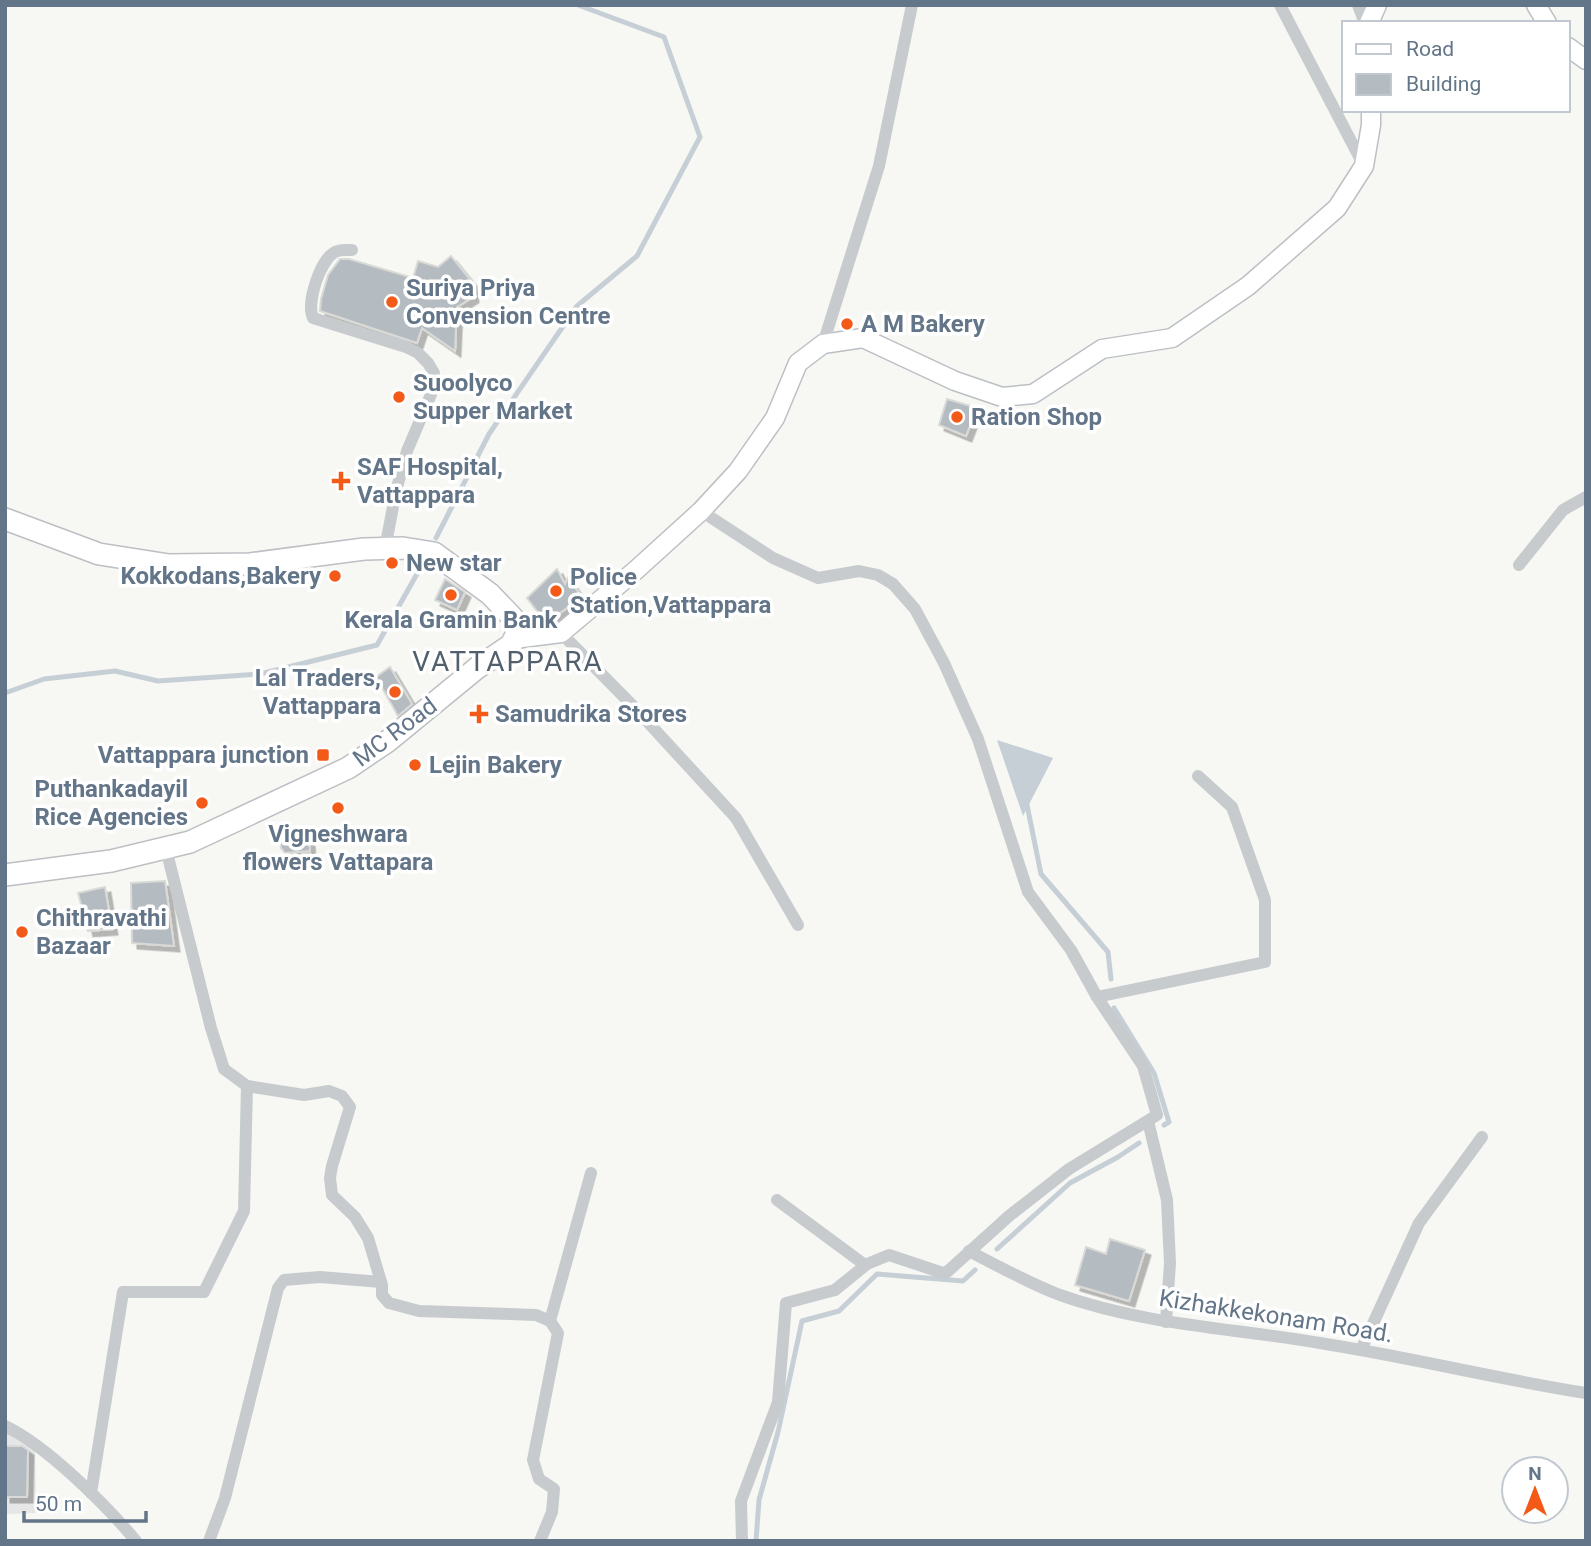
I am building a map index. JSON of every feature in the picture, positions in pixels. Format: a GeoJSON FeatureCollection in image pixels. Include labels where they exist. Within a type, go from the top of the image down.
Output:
{"type":"FeatureCollection","features":[{"type":"Feature","properties":{"kind":"main road"},"geometry":{"type":"LineString","coordinates":[[1368,21],[1377,5]]}},
{"type":"Feature","properties":{"kind":"main road"},"geometry":{"type":"LineString","coordinates":[[1536,5],[1546,21]]}},
{"type":"Feature","properties":{"kind":"main road"},"geometry":{"type":"LineString","coordinates":[[1570,48],[1586,60]]}},
{"type":"Feature","properties":{"kind":"main road"},"geometry":{"type":"LineString","coordinates":[[514,639],[561,633],[701,511],[738,471],[775,418],[798,363],[823,344],[863,338],[955,381],[1002,397],[1033,394],[1102,349],[1171,338],[1237,293],[1337,208],[1364,166],[1371,112]]}},
{"type":"Feature","properties":{"kind":"main road"},"geometry":{"type":"LineString","coordinates":[[5,519],[99,554],[169,565],[250,564],[364,549],[403,548],[434,552],[499,603],[513,618],[517,633],[514,639]]}},
{"type":"Feature","properties":{"kind":"main road","name":"MC Road"},"geometry":{"type":"LineString","coordinates":[[5,875],[111,861],[190,842],[348,768],[388,741],[477,668],[511,645],[514,639]]}},
{"type":"Feature","properties":{"kind":"street"},"geometry":{"type":"LineString","coordinates":[[823,344],[879,166],[912,5]]}},
{"type":"Feature","properties":{"kind":"street"},"geometry":{"type":"LineString","coordinates":[[1280,5],[1364,166]]}},
{"type":"Feature","properties":{"kind":"street"},"geometry":{"type":"LineString","coordinates":[[1358,5],[1366,21]]}},
{"type":"Feature","properties":{"kind":"street"},"geometry":{"type":"LineString","coordinates":[[352,250],[337,250],[326,260],[311,298],[309,310],[313,318],[406,347],[428,363],[433,373],[432,392],[403,464],[385,549]]}},
{"type":"Feature","properties":{"kind":"street"},"geometry":{"type":"LineString","coordinates":[[1519,565],[1563,510],[1586,497]]}},
{"type":"Feature","properties":{"kind":"street"},"geometry":{"type":"LineString","coordinates":[[701,511],[773,558],[818,578],[859,571],[878,575],[893,584],[915,609],[944,663],[978,739],[1028,892],[1071,950],[1097,997],[1143,1066],[1157,1115],[1069,1169],[943,1273],[889,1255],[865,1265],[835,1290],[786,1303],[778,1402],[741,1501],[742,1541]]}},
{"type":"Feature","properties":{"kind":"street"},"geometry":{"type":"LineString","coordinates":[[561,633],[633,706],[736,818],[798,925]]}},
{"type":"Feature","properties":{"kind":"street"},"geometry":{"type":"LineString","coordinates":[[1097,997],[1265,962],[1265,900],[1233,807],[1198,776]]}},
{"type":"Feature","properties":{"kind":"street"},"geometry":{"type":"LineString","coordinates":[[166,849],[211,1028],[224,1069],[247,1086],[304,1095],[329,1091],[342,1096],[349,1107],[330,1178],[332,1195],[355,1217],[368,1238],[381,1282],[382,1295],[389,1303],[419,1311],[536,1315],[550,1321],[558,1333],[533,1460],[538,1479],[554,1489],[552,1512],[540,1541]]}},
{"type":"Feature","properties":{"kind":"street"},"geometry":{"type":"LineString","coordinates":[[91,1493],[123,1292],[204,1292],[244,1212],[247,1086]]}},
{"type":"Feature","properties":{"kind":"street"},"geometry":{"type":"LineString","coordinates":[[1149,1121],[1167,1200],[1170,1263],[1166,1322]]}},
{"type":"Feature","properties":{"kind":"street"},"geometry":{"type":"LineString","coordinates":[[1361,1350],[1419,1223],[1482,1137]]}},
{"type":"Feature","properties":{"kind":"street"},"geometry":{"type":"LineString","coordinates":[[550,1321],[591,1173]]}},
{"type":"Feature","properties":{"kind":"street"},"geometry":{"type":"LineString","coordinates":[[777,1200],[865,1265]]}},
{"type":"Feature","properties":{"kind":"street","name":"Kizhakkekonam Road."},"geometry":{"type":"LineString","coordinates":[[969,1251],[1061,1295],[1166,1322],[1361,1350],[1586,1393]]}},
{"type":"Feature","properties":{"kind":"street"},"geometry":{"type":"LineString","coordinates":[[209,1541],[225,1498],[278,1288],[284,1280],[305,1277],[381,1282]]}},
{"type":"Feature","properties":{"kind":"street"},"geometry":{"type":"LineString","coordinates":[[5,1426],[47,1455],[91,1493],[136,1541]]}},
{"type":"Feature","properties":{"kind":"shaded area"},"geometry":{"type":"Polygon","coordinates":[[[997,740],[1053,758],[1023,816],[997,740]]]}},
{"type":"Feature","properties":{"kind":"shaded area"},"geometry":{"type":"Polygon","coordinates":[[[5,1432],[35,1450],[36,1513],[5,1514],[5,1432]]]}},
{"type":"Feature","properties":{"kind":"building","name":"Suriya Priya Convension Centre"},"geometry":{"type":"Polygon","coordinates":[[[451,256],[471,281],[473,297],[457,307],[455,351],[422,328],[417,343],[320,311],[328,275],[340,259],[349,259],[413,278],[418,261],[438,267],[451,256]]]}},
{"type":"Feature","properties":{"kind":"building","name":"Ration Shop"},"geometry":{"type":"Polygon","coordinates":[[[947,399],[977,408],[966,436],[939,425],[947,399]]]}},
{"type":"Feature","properties":{"kind":"building","name":"Police Station,Vattappara"},"geometry":{"type":"Polygon","coordinates":[[[557,569],[565,584],[568,578],[582,597],[546,623],[527,598],[557,569]]]}},
{"type":"Feature","properties":{"kind":"building","name":"Kerala Gramin Bank"},"geometry":{"type":"Polygon","coordinates":[[[445,579],[465,592],[457,610],[435,600],[445,579]]]}},
{"type":"Feature","properties":{"kind":"building","name":"Lal Traders, Vattappara"},"geometry":{"type":"Polygon","coordinates":[[[390,667],[412,704],[398,716],[376,677],[390,667]]]}},
{"type":"Feature","properties":{"kind":"building"},"geometry":{"type":"Polygon","coordinates":[[[279,827],[308,828],[310,851],[285,853],[281,848],[279,827]]]}},
{"type":"Feature","properties":{"kind":"building"},"geometry":{"type":"Polygon","coordinates":[[[165,881],[174,946],[132,943],[131,883],[165,881]]]}},
{"type":"Feature","properties":{"kind":"building"},"geometry":{"type":"Polygon","coordinates":[[[105,887],[112,929],[88,931],[78,893],[105,887]]]}},
{"type":"Feature","properties":{"kind":"building"},"geometry":{"type":"Polygon","coordinates":[[[1110,1239],[1145,1250],[1129,1301],[1075,1285],[1086,1247],[1106,1254],[1110,1239]]]}},
{"type":"Feature","properties":{"kind":"building"},"geometry":{"type":"Polygon","coordinates":[[[5,1446],[22,1446],[28,1450],[27,1497],[5,1497],[5,1446]]]}},
{"type":"Feature","properties":{"kind":"waterway"},"geometry":{"type":"LineString","coordinates":[[436,538],[489,434],[577,306],[637,256],[700,137],[664,37],[578,5]]}},
{"type":"Feature","properties":{"kind":"waterway"},"geometry":{"type":"LineString","coordinates":[[5,693],[44,679],[115,671],[158,681],[260,674],[377,645],[422,565]]}},
{"type":"Feature","properties":{"kind":"waterway"},"geometry":{"type":"LineString","coordinates":[[1026,800],[1041,874],[1108,952],[1111,979]]}},
{"type":"Feature","properties":{"kind":"waterway"},"geometry":{"type":"LineString","coordinates":[[1114,1008],[1154,1073],[1169,1122],[1164,1125]]}},
{"type":"Feature","properties":{"kind":"waterway"},"geometry":{"type":"LineString","coordinates":[[997,1249],[1070,1183],[1139,1143]]}},
{"type":"Feature","properties":{"kind":"waterway"},"geometry":{"type":"LineString","coordinates":[[756,1541],[759,1500],[778,1432],[802,1321],[839,1311],[877,1274],[963,1281],[975,1270]]}},
{"type":"Feature","properties":{"kind":"place","name":"Suriya Priya Convension Centre"},"geometry":{"type":"Point","coordinates":[392,302]}},
{"type":"Feature","properties":{"kind":"place","name":"A M Bakery"},"geometry":{"type":"Point","coordinates":[847,324]}},
{"type":"Feature","properties":{"kind":"place","name":"Suoolyco Supper Market"},"geometry":{"type":"Point","coordinates":[399,397]}},
{"type":"Feature","properties":{"kind":"place","name":"Ration Shop"},"geometry":{"type":"Point","coordinates":[957,417]}},
{"type":"Feature","properties":{"kind":"place","name":"SAF Hospital, Vattappara"},"geometry":{"type":"Point","coordinates":[341,481]}},
{"type":"Feature","properties":{"kind":"place","name":"New star"},"geometry":{"type":"Point","coordinates":[392,563]}},
{"type":"Feature","properties":{"kind":"place","name":"Kokkodans,Bakery"},"geometry":{"type":"Point","coordinates":[335,576]}},
{"type":"Feature","properties":{"kind":"place","name":"Police Station,Vattappara"},"geometry":{"type":"Point","coordinates":[556,591]}},
{"type":"Feature","properties":{"kind":"place","name":"Kerala Gramin Bank"},"geometry":{"type":"Point","coordinates":[451,595]}},
{"type":"Feature","properties":{"kind":"place","name":"Lal Traders, Vattappara"},"geometry":{"type":"Point","coordinates":[395,692]}},
{"type":"Feature","properties":{"kind":"place","name":"Samudrika Stores"},"geometry":{"type":"Point","coordinates":[479,714]}},
{"type":"Feature","properties":{"kind":"place","name":"Vattappara junction"},"geometry":{"type":"Point","coordinates":[323,755]}},
{"type":"Feature","properties":{"kind":"place","name":"Lejin Bakery"},"geometry":{"type":"Point","coordinates":[415,765]}},
{"type":"Feature","properties":{"kind":"place","name":"Puthankadayil Rice Agencies"},"geometry":{"type":"Point","coordinates":[202,803]}},
{"type":"Feature","properties":{"kind":"place","name":"Vigneshwara flowers Vattapara"},"geometry":{"type":"Point","coordinates":[338,808]}},
{"type":"Feature","properties":{"kind":"place","name":"Chithravathi Bazaar"},"geometry":{"type":"Point","coordinates":[22,932]}},
{"type":"Feature","properties":{"kind":"district","name":"VATTAPPARA"},"geometry":{"type":"Point","coordinates":[508,661]}}]}
